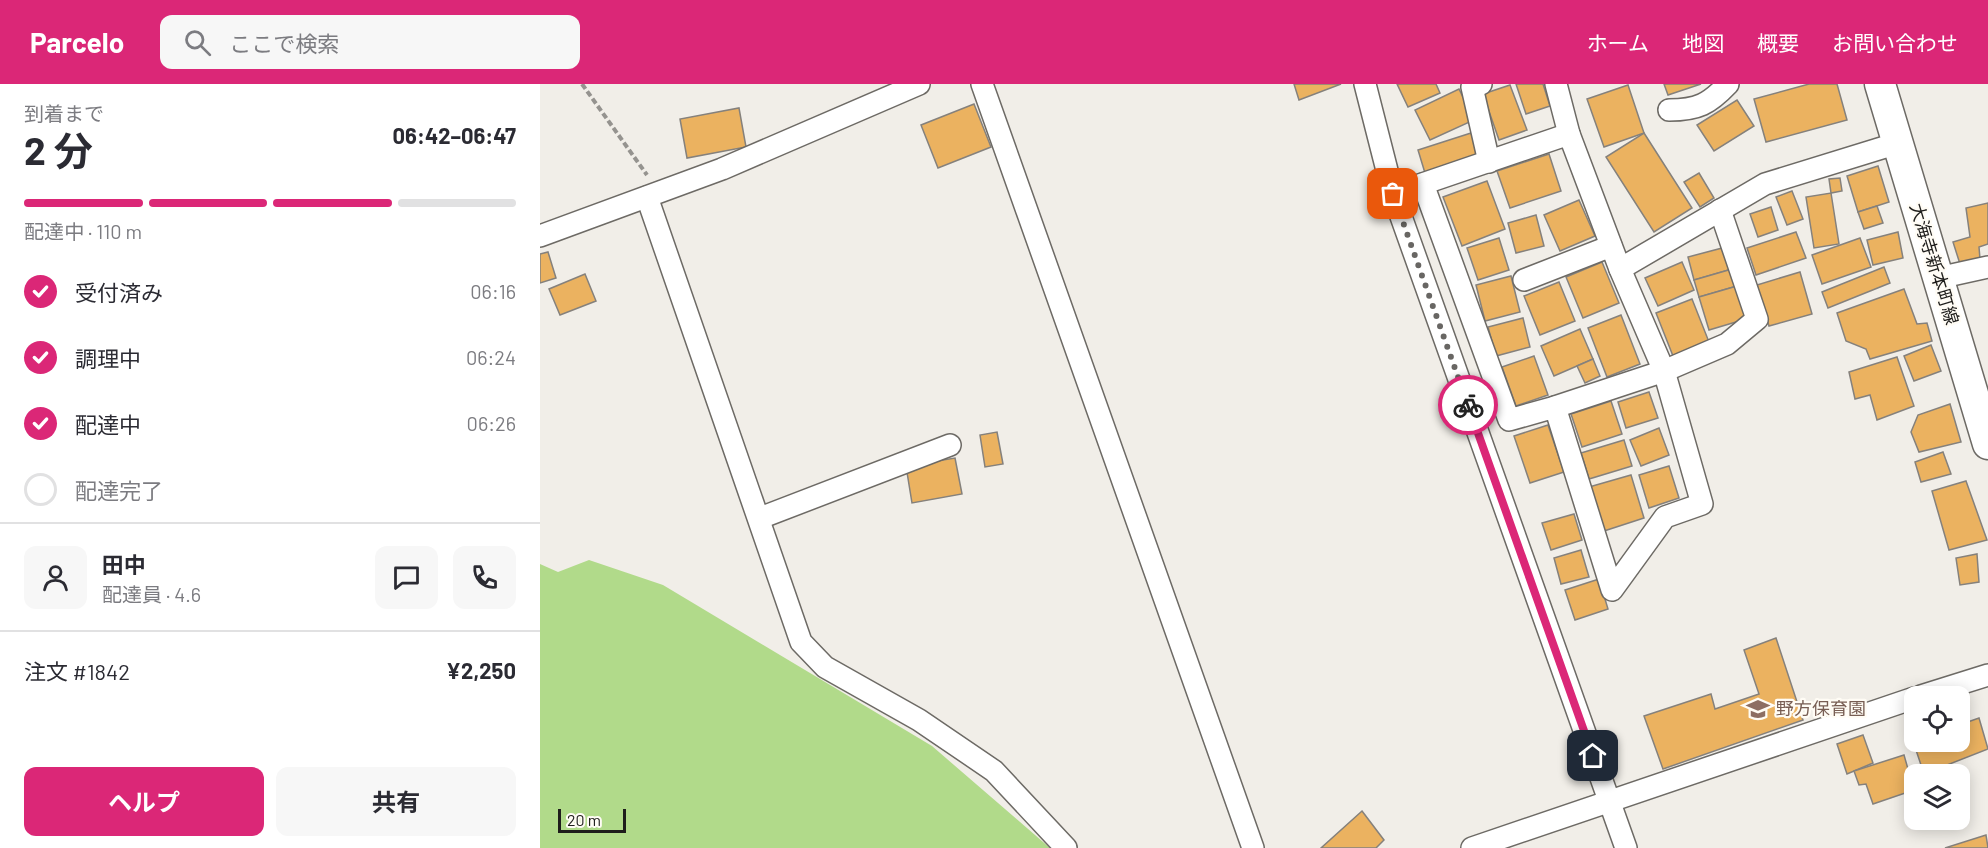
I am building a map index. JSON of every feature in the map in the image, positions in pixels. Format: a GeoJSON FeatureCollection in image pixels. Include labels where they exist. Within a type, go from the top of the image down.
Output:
{"type":"FeatureCollection","features":[{"type":"Feature","properties":{"kind":"main road","name":"大海寺新本町線"},"geometry":{"type":"LineString","coordinates":[[1880,84],[1988,444]]}},
{"type":"Feature","properties":{"kind":"street"},"geometry":{"type":"LineString","coordinates":[[540,236],[778,146],[919,84]]}},
{"type":"Feature","properties":{"kind":"street"},"geometry":{"type":"LineString","coordinates":[[982,84],[1253,848]]}},
{"type":"Feature","properties":{"kind":"street"},"geometry":{"type":"LineString","coordinates":[[1365,84],[1393,194],[1626,848]]}},
{"type":"Feature","properties":{"kind":"street"},"geometry":{"type":"LineString","coordinates":[[1481,84],[1473,87],[1490,162]]}},
{"type":"Feature","properties":{"kind":"street"},"geometry":{"type":"LineString","coordinates":[[1555,407],[1612,590],[1665,517],[1702,504],[1664,371],[1611,246],[1569,134],[1556,84]]}},
{"type":"Feature","properties":{"kind":"street"},"geometry":{"type":"LineString","coordinates":[[1669,110],[1685,110],[1710,102],[1728,84]]}},
{"type":"Feature","properties":{"kind":"street"},"geometry":{"type":"LineString","coordinates":[[1393,194],[1569,134]]}},
{"type":"Feature","properties":{"kind":"street"},"geometry":{"type":"LineString","coordinates":[[1620,269],[1764,184],[1898,143]]}},
{"type":"Feature","properties":{"kind":"street"},"geometry":{"type":"LineString","coordinates":[[1424,184],[1509,420],[1664,371],[1727,344],[1757,319],[1720,210]]}},
{"type":"Feature","properties":{"kind":"street"},"geometry":{"type":"LineString","coordinates":[[653,195],[801,642],[825,667],[919,720],[994,771],[1066,848]]}},
{"type":"Feature","properties":{"kind":"street"},"geometry":{"type":"LineString","coordinates":[[1524,280],[1611,246]]}},
{"type":"Feature","properties":{"kind":"street"},"geometry":{"type":"LineString","coordinates":[[1938,278],[1988,267]]}},
{"type":"Feature","properties":{"kind":"street"},"geometry":{"type":"LineString","coordinates":[[760,518],[950,445]]}},
{"type":"Feature","properties":{"kind":"street"},"geometry":{"type":"LineString","coordinates":[[1953,686],[1988,675]]}},
{"type":"Feature","properties":{"kind":"street"},"geometry":{"type":"LineString","coordinates":[[1472,848],[1904,701]]}},
{"type":"Feature","properties":{"kind":"path"},"geometry":{"type":"LineString","coordinates":[[582,84],[653,195]]}},
{"type":"Feature","properties":{"kind":"green space"},"geometry":{"type":"Polygon","coordinates":[[[589,560],[663,585],[932,746],[1050,848],[540,848],[540,564],[558,572],[589,560]]]}},
{"type":"Feature","properties":{"kind":"building"},"geometry":{"type":"Polygon","coordinates":[[[1294,84],[1341,84],[1299,100],[1294,84]]]}},
{"type":"Feature","properties":{"kind":"building"},"geometry":{"type":"Polygon","coordinates":[[[1397,84],[1436,84],[1440,93],[1408,107],[1397,84]]]}},
{"type":"Feature","properties":{"kind":"building"},"geometry":{"type":"Polygon","coordinates":[[[1516,84],[1543,84],[1550,106],[1526,114],[1516,84]]]}},
{"type":"Feature","properties":{"kind":"building"},"geometry":{"type":"Polygon","coordinates":[[[1664,84],[1701,84],[1668,95],[1664,84]]]}},
{"type":"Feature","properties":{"kind":"building"},"geometry":{"type":"Polygon","coordinates":[[[1809,84],[1837,84],[1847,120],[1766,142],[1754,99],[1809,84]]]}},
{"type":"Feature","properties":{"kind":"building"},"geometry":{"type":"Polygon","coordinates":[[[1510,85],[1527,130],[1499,140],[1483,94],[1510,85]]]}},
{"type":"Feature","properties":{"kind":"building"},"geometry":{"type":"Polygon","coordinates":[[[1628,85],[1644,133],[1604,147],[1587,99],[1628,85]]]}},
{"type":"Feature","properties":{"kind":"building"},"geometry":{"type":"Polygon","coordinates":[[[1459,89],[1474,120],[1430,140],[1415,110],[1459,89]]]}},
{"type":"Feature","properties":{"kind":"building"},"geometry":{"type":"Polygon","coordinates":[[[1737,100],[1754,126],[1714,151],[1697,125],[1737,100]]]}},
{"type":"Feature","properties":{"kind":"building"},"geometry":{"type":"Polygon","coordinates":[[[974,104],[991,147],[938,168],[921,125],[974,104]]]}},
{"type":"Feature","properties":{"kind":"building"},"geometry":{"type":"Polygon","coordinates":[[[739,108],[746,147],[687,158],[680,119],[739,108]]]}},
{"type":"Feature","properties":{"kind":"building"},"geometry":{"type":"Polygon","coordinates":[[[1471,133],[1479,156],[1425,173],[1418,150],[1471,133]]]}},
{"type":"Feature","properties":{"kind":"building"},"geometry":{"type":"Polygon","coordinates":[[[1644,133],[1692,208],[1654,232],[1606,157],[1644,133]]]}},
{"type":"Feature","properties":{"kind":"building"},"geometry":{"type":"Polygon","coordinates":[[[1549,154],[1561,191],[1510,208],[1497,171],[1549,154]]]}},
{"type":"Feature","properties":{"kind":"building"},"geometry":{"type":"Polygon","coordinates":[[[1878,166],[1889,202],[1858,212],[1847,176],[1878,166]]]}},
{"type":"Feature","properties":{"kind":"building"},"geometry":{"type":"Polygon","coordinates":[[[1699,173],[1714,198],[1700,207],[1684,182],[1699,173]]]}},
{"type":"Feature","properties":{"kind":"building"},"geometry":{"type":"Polygon","coordinates":[[[1840,178],[1842,191],[1831,193],[1829,179],[1840,178]]]}},
{"type":"Feature","properties":{"kind":"building"},"geometry":{"type":"Polygon","coordinates":[[[1487,181],[1505,229],[1462,246],[1443,197],[1487,181]]]}},
{"type":"Feature","properties":{"kind":"building"},"geometry":{"type":"Polygon","coordinates":[[[1792,191],[1803,219],[1787,225],[1776,197],[1792,191]]]}},
{"type":"Feature","properties":{"kind":"building"},"geometry":{"type":"Polygon","coordinates":[[[1831,193],[1839,244],[1814,248],[1806,197],[1831,193]]]}},
{"type":"Feature","properties":{"kind":"building"},"geometry":{"type":"Polygon","coordinates":[[[1579,200],[1595,236],[1560,251],[1544,215],[1579,200]]]}},
{"type":"Feature","properties":{"kind":"building"},"geometry":{"type":"Polygon","coordinates":[[[1988,203],[1988,244],[1979,247],[1980,259],[1960,264],[1953,242],[1970,237],[1966,208],[1988,203]]]}},
{"type":"Feature","properties":{"kind":"building"},"geometry":{"type":"Polygon","coordinates":[[[1877,206],[1883,223],[1864,229],[1858,212],[1877,206]]]}},
{"type":"Feature","properties":{"kind":"building"},"geometry":{"type":"Polygon","coordinates":[[[1771,207],[1778,230],[1758,237],[1750,214],[1771,207]]]}},
{"type":"Feature","properties":{"kind":"building"},"geometry":{"type":"Polygon","coordinates":[[[1536,215],[1544,246],[1516,253],[1508,223],[1536,215]]]}},
{"type":"Feature","properties":{"kind":"building"},"geometry":{"type":"Polygon","coordinates":[[[1796,232],[1806,258],[1756,275],[1747,248],[1796,232]]]}},
{"type":"Feature","properties":{"kind":"building"},"geometry":{"type":"Polygon","coordinates":[[[1898,232],[1903,258],[1873,265],[1867,240],[1898,232]]]}},
{"type":"Feature","properties":{"kind":"building"},"geometry":{"type":"Polygon","coordinates":[[[1499,238],[1509,270],[1478,280],[1467,248],[1499,238]]]}},
{"type":"Feature","properties":{"kind":"building"},"geometry":{"type":"Polygon","coordinates":[[[1860,238],[1871,267],[1822,284],[1812,255],[1860,238]]]}},
{"type":"Feature","properties":{"kind":"building"},"geometry":{"type":"Polygon","coordinates":[[[1726,247],[1732,269],[1694,280],[1688,257],[1726,247]]]}},
{"type":"Feature","properties":{"kind":"building"},"geometry":{"type":"Polygon","coordinates":[[[548,252],[556,278],[540,283],[540,254],[548,252]]]}},
{"type":"Feature","properties":{"kind":"building"},"geometry":{"type":"Polygon","coordinates":[[[1602,262],[1619,303],[1583,318],[1566,277],[1602,262]]]}},
{"type":"Feature","properties":{"kind":"building"},"geometry":{"type":"Polygon","coordinates":[[[1682,262],[1694,290],[1658,306],[1645,278],[1682,262]]]}},
{"type":"Feature","properties":{"kind":"building"},"geometry":{"type":"Polygon","coordinates":[[[1884,267],[1890,283],[1828,308],[1822,292],[1884,267]]]}},
{"type":"Feature","properties":{"kind":"building"},"geometry":{"type":"Polygon","coordinates":[[[1732,269],[1737,286],[1699,297],[1694,280],[1732,269]]]}},
{"type":"Feature","properties":{"kind":"building"},"geometry":{"type":"Polygon","coordinates":[[[1800,272],[1812,314],[1769,326],[1757,285],[1800,272]]]}},
{"type":"Feature","properties":{"kind":"building"},"geometry":{"type":"Polygon","coordinates":[[[585,274],[596,301],[560,315],[549,289],[585,274]]]}},
{"type":"Feature","properties":{"kind":"building"},"geometry":{"type":"Polygon","coordinates":[[[1511,276],[1520,312],[1485,321],[1476,285],[1511,276]]]}},
{"type":"Feature","properties":{"kind":"building"},"geometry":{"type":"Polygon","coordinates":[[[1559,282],[1575,321],[1540,335],[1524,296],[1559,282]]]}},
{"type":"Feature","properties":{"kind":"building"},"geometry":{"type":"Polygon","coordinates":[[[1737,286],[1746,319],[1709,330],[1699,297],[1737,286]]]}},
{"type":"Feature","properties":{"kind":"building"},"geometry":{"type":"Polygon","coordinates":[[[1904,289],[1917,324],[1927,323],[1932,341],[1870,359],[1866,349],[1846,341],[1837,313],[1904,289]]]}},
{"type":"Feature","properties":{"kind":"building"},"geometry":{"type":"Polygon","coordinates":[[[1692,299],[1709,342],[1673,356],[1656,313],[1692,299]]]}},
{"type":"Feature","properties":{"kind":"building"},"geometry":{"type":"Polygon","coordinates":[[[1621,315],[1640,364],[1607,377],[1588,328],[1621,315]]]}},
{"type":"Feature","properties":{"kind":"building"},"geometry":{"type":"Polygon","coordinates":[[[1523,318],[1530,347],[1496,356],[1488,327],[1523,318]]]}},
{"type":"Feature","properties":{"kind":"building"},"geometry":{"type":"Polygon","coordinates":[[[1580,329],[1593,359],[1554,376],[1541,346],[1580,329]]]}},
{"type":"Feature","properties":{"kind":"building"},"geometry":{"type":"Polygon","coordinates":[[[1931,345],[1941,371],[1914,381],[1904,356],[1931,345]]]}},
{"type":"Feature","properties":{"kind":"building"},"geometry":{"type":"Polygon","coordinates":[[[1534,356],[1548,395],[1516,406],[1502,367],[1534,356]]]}},
{"type":"Feature","properties":{"kind":"building"},"geometry":{"type":"Polygon","coordinates":[[[1897,357],[1914,406],[1877,420],[1870,395],[1855,399],[1849,372],[1897,357]]]}},
{"type":"Feature","properties":{"kind":"building"},"geometry":{"type":"Polygon","coordinates":[[[1593,359],[1600,376],[1585,383],[1577,366],[1593,359]]]}},
{"type":"Feature","properties":{"kind":"building"},"geometry":{"type":"Polygon","coordinates":[[[1649,392],[1658,418],[1626,428],[1618,402],[1649,392]]]}},
{"type":"Feature","properties":{"kind":"building"},"geometry":{"type":"Polygon","coordinates":[[[1611,401],[1622,434],[1582,447],[1571,414],[1611,401]]]}},
{"type":"Feature","properties":{"kind":"building"},"geometry":{"type":"Polygon","coordinates":[[[1950,404],[1961,442],[1919,452],[1911,432],[1918,415],[1950,404]]]}},
{"type":"Feature","properties":{"kind":"building"},"geometry":{"type":"Polygon","coordinates":[[[1548,425],[1564,472],[1530,483],[1514,436],[1548,425]]]}},
{"type":"Feature","properties":{"kind":"building"},"geometry":{"type":"Polygon","coordinates":[[[1659,428],[1669,455],[1641,466],[1630,440],[1659,428]]]}},
{"type":"Feature","properties":{"kind":"building"},"geometry":{"type":"Polygon","coordinates":[[[997,432],[1003,464],[985,467],[980,435],[997,432]]]}},
{"type":"Feature","properties":{"kind":"building"},"geometry":{"type":"Polygon","coordinates":[[[1624,440],[1632,466],[1589,479],[1581,453],[1624,440]]]}},
{"type":"Feature","properties":{"kind":"building"},"geometry":{"type":"Polygon","coordinates":[[[1943,452],[1951,474],[1921,482],[1915,462],[1943,452]]]}},
{"type":"Feature","properties":{"kind":"building"},"geometry":{"type":"Polygon","coordinates":[[[955,458],[962,494],[912,503],[906,466],[955,458]]]}},
{"type":"Feature","properties":{"kind":"building"},"geometry":{"type":"Polygon","coordinates":[[[1669,466],[1679,498],[1649,508],[1639,475],[1669,466]]]}},
{"type":"Feature","properties":{"kind":"building"},"geometry":{"type":"Polygon","coordinates":[[[1631,475],[1644,518],[1604,531],[1589,487],[1631,475]]]}},
{"type":"Feature","properties":{"kind":"building"},"geometry":{"type":"Polygon","coordinates":[[[1966,481],[1987,540],[1949,550],[1932,491],[1966,481]]]}},
{"type":"Feature","properties":{"kind":"building"},"geometry":{"type":"Polygon","coordinates":[[[1574,514],[1582,540],[1551,550],[1542,523],[1574,514]]]}},
{"type":"Feature","properties":{"kind":"building"},"geometry":{"type":"Polygon","coordinates":[[[1581,550],[1589,577],[1561,584],[1554,558],[1581,550]]]}},
{"type":"Feature","properties":{"kind":"building"},"geometry":{"type":"Polygon","coordinates":[[[1977,554],[1979,582],[1960,585],[1956,558],[1977,554]]]}},
{"type":"Feature","properties":{"kind":"building"},"geometry":{"type":"Polygon","coordinates":[[[1599,579],[1608,609],[1575,620],[1565,590],[1599,579]]]}},
{"type":"Feature","properties":{"kind":"building"},"geometry":{"type":"Polygon","coordinates":[[[1776,638],[1803,720],[1663,769],[1644,716],[1711,694],[1715,709],[1759,694],[1744,650],[1776,638]]]}},
{"type":"Feature","properties":{"kind":"building"},"geometry":{"type":"Polygon","coordinates":[[[1979,718],[1988,749],[1950,764],[1921,764],[1917,752],[1970,752],[1970,721],[1979,718]]]}},
{"type":"Feature","properties":{"kind":"building"},"geometry":{"type":"Polygon","coordinates":[[[1863,735],[1873,763],[1847,774],[1837,744],[1863,735]]]}},
{"type":"Feature","properties":{"kind":"building"},"geometry":{"type":"Polygon","coordinates":[[[1904,755],[1907,764],[1904,764],[1904,793],[1873,804],[1866,784],[1859,785],[1854,771],[1904,755]]]}},
{"type":"Feature","properties":{"kind":"building"},"geometry":{"type":"Polygon","coordinates":[[[1362,811],[1384,840],[1376,848],[1321,848],[1362,811]]]}},
{"type":"Feature","properties":{"kind":"building"},"geometry":{"type":"Polygon","coordinates":[[[1986,835],[1988,848],[1945,848],[1986,835]]]}},
{"type":"Feature","properties":{"kind":"way so far"},"geometry":{"type":"LineString","coordinates":[[1393,194],[1468,405]]}},
{"type":"Feature","properties":{"kind":"place","name":"野方保育園"},"geometry":{"type":"Point","coordinates":[1758,709]}},
{"type":"Feature","properties":{"kind":"route"},"geometry":{"type":"LineString","coordinates":[[1468,405],[1593,756]]}}]}
